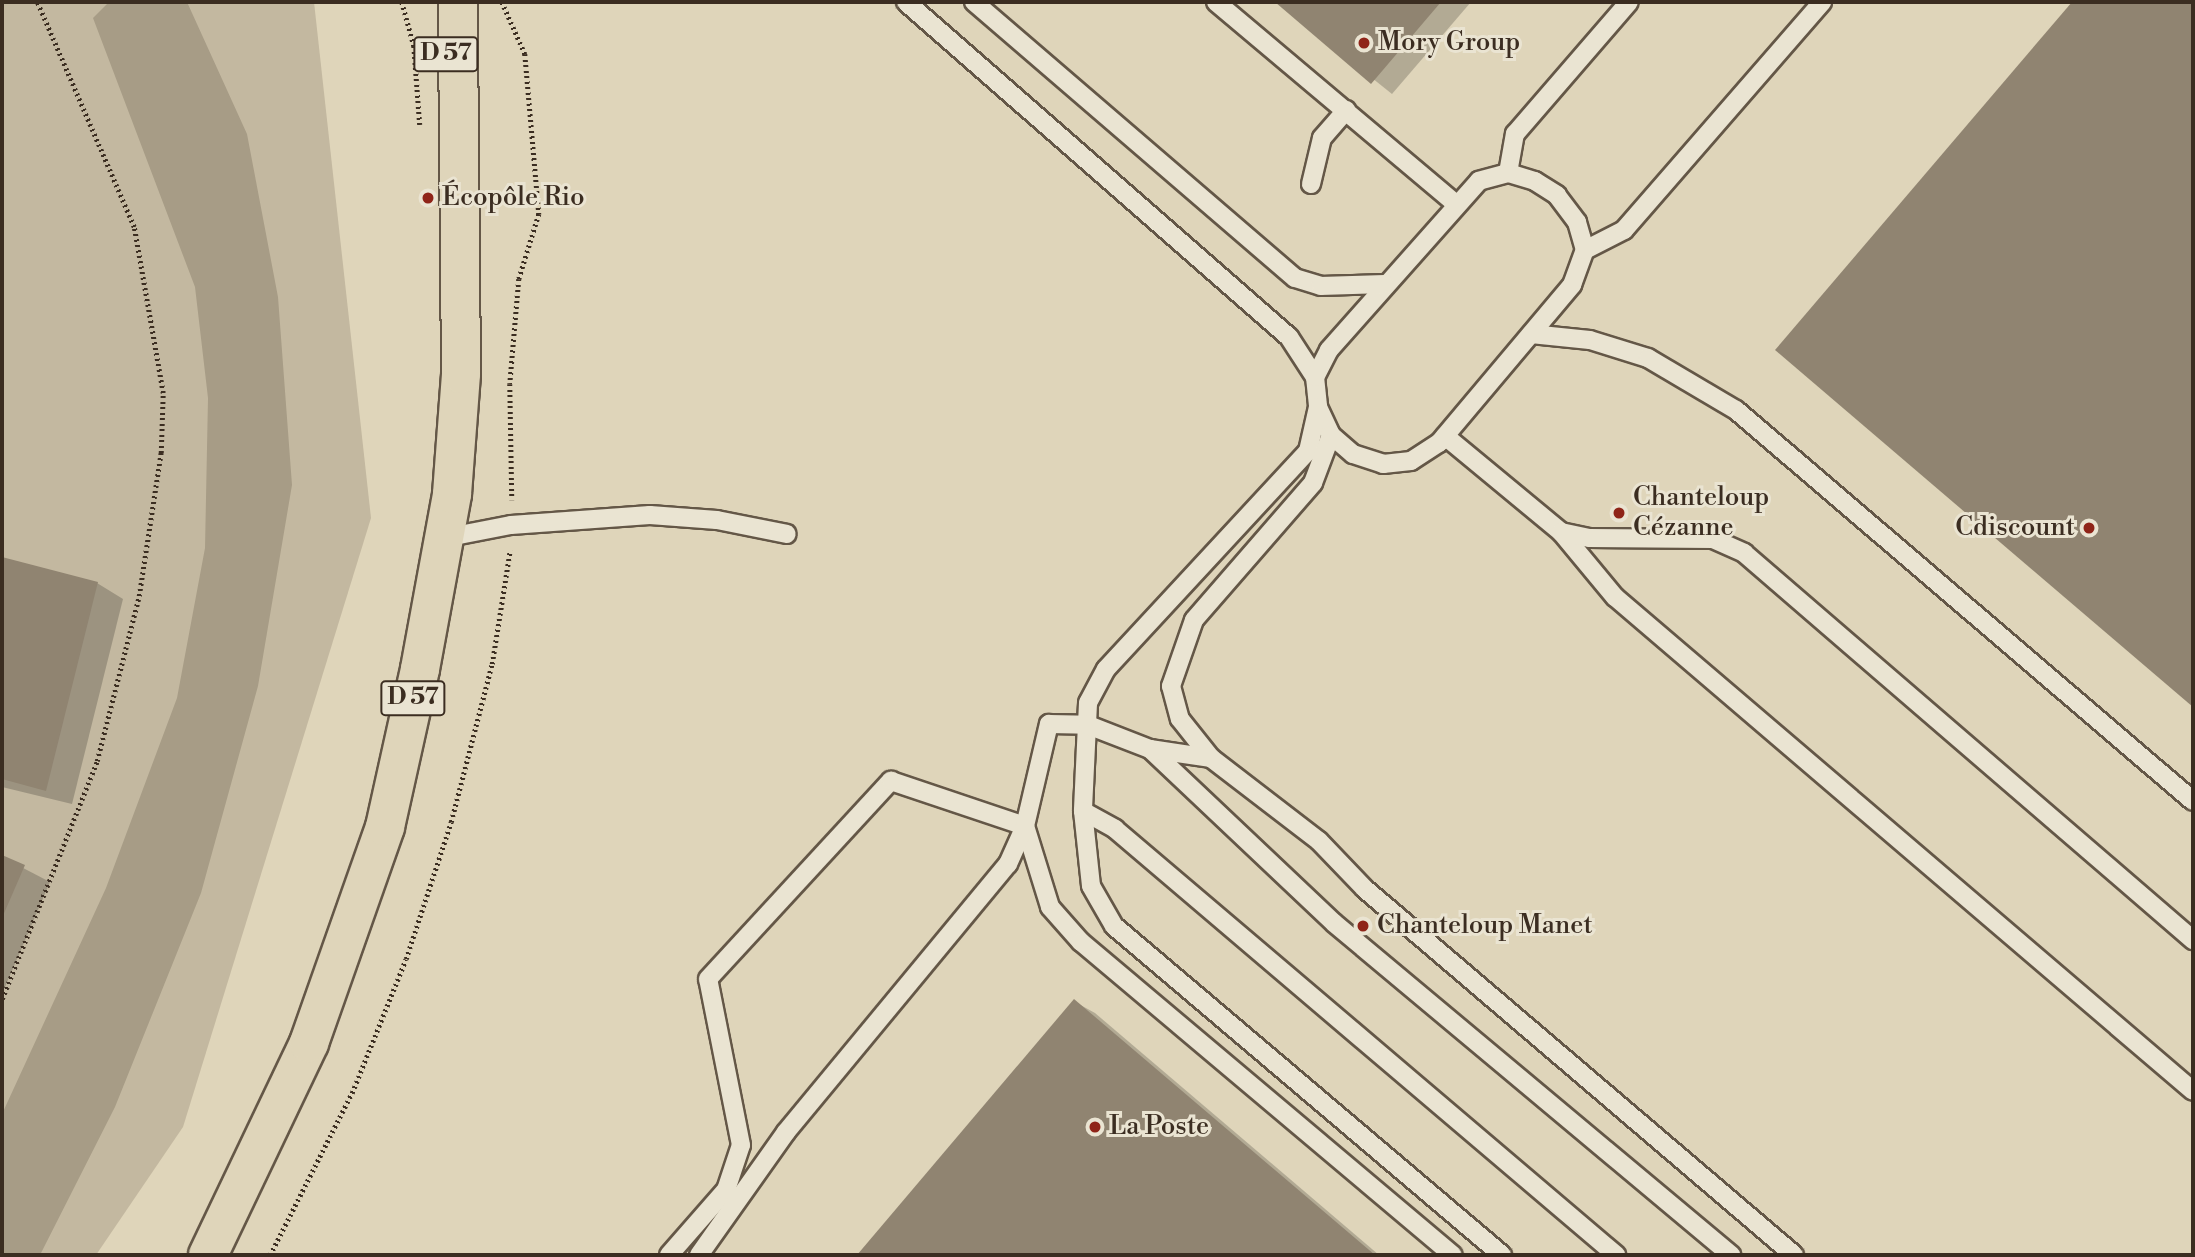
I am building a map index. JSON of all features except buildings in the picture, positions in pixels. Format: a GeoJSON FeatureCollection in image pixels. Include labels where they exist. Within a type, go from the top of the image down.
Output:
{"type":"FeatureCollection","features":[{"type":"Feature","properties":{"kind":"main road","name":"D 57"},"geometry":{"type":"LineString","coordinates":[[435,2],[458,107]]}},
{"type":"Feature","properties":{"kind":"main road","name":"D 57"},"geometry":{"type":"LineString","coordinates":[[208,1255],[309,1044],[385,827],[444,538],[461,374],[458,2]]}},
{"type":"Feature","properties":{"kind":"lane"},"geometry":{"type":"LineString","coordinates":[[906,2],[1289,337],[1315,377],[1318,407],[1308,451],[1106,669],[1088,703],[1083,811],[1091,886],[1114,926],[1502,1255]]}},
{"type":"Feature","properties":{"kind":"lane"},"geometry":{"type":"LineString","coordinates":[[974,2],[1295,278],[1321,286],[1384,285]]}},
{"type":"Feature","properties":{"kind":"lane"},"geometry":{"type":"LineString","coordinates":[[1216,2],[1455,203]]}},
{"type":"Feature","properties":{"kind":"lane"},"geometry":{"type":"LineString","coordinates":[[1508,173],[1515,134],[1629,2]]}},
{"type":"Feature","properties":{"kind":"lane"},"geometry":{"type":"LineString","coordinates":[[1585,250],[1624,230],[1822,2]]}},
{"type":"Feature","properties":{"kind":"lane"},"geometry":{"type":"LineString","coordinates":[[1311,184],[1322,138],[1346,110]]}},
{"type":"Feature","properties":{"kind":"lane"},"geometry":{"type":"LineString","coordinates":[[1315,377],[1329,350],[1455,203],[1479,181],[1508,173],[1557,195],[1577,222],[1585,250],[1572,285],[1445,436],[1411,461],[1383,464],[1353,454],[1331,435],[1318,407]]}},
{"type":"Feature","properties":{"kind":"lane"},"geometry":{"type":"LineString","coordinates":[[1531,334],[1591,340],[1648,358],[1735,411],[2193,801]]}},
{"type":"Feature","properties":{"kind":"lane"},"geometry":{"type":"LineString","coordinates":[[1331,435],[1313,483],[1194,620],[1171,686],[1180,719],[1211,758],[1319,841],[1364,889],[1794,1255]]}},
{"type":"Feature","properties":{"kind":"lane"},"geometry":{"type":"LineString","coordinates":[[1445,436],[1561,531],[1615,597],[2193,1091]]}},
{"type":"Feature","properties":{"kind":"lane"},"geometry":{"type":"LineString","coordinates":[[444,538],[511,524],[650,515],[717,520],[787,534]]}},
{"type":"Feature","properties":{"kind":"lane"},"geometry":{"type":"LineString","coordinates":[[1561,531],[1589,538],[1713,538],[1744,552],[2193,940]]}},
{"type":"Feature","properties":{"kind":"lane"},"geometry":{"type":"LineString","coordinates":[[699,1255],[786,1132],[970,914],[1008,864],[1026,826],[1049,724],[1088,725],[1150,750],[1211,758]]}},
{"type":"Feature","properties":{"kind":"lane"},"geometry":{"type":"LineString","coordinates":[[1150,750],[1335,923],[1731,1255]]}},
{"type":"Feature","properties":{"kind":"lane"},"geometry":{"type":"LineString","coordinates":[[669,1255],[726,1190],[741,1145],[708,979],[891,781],[1026,826]]}},
{"type":"Feature","properties":{"kind":"lane"},"geometry":{"type":"LineString","coordinates":[[1083,811],[1115,829],[1616,1255]]}},
{"type":"Feature","properties":{"kind":"lane"},"geometry":{"type":"LineString","coordinates":[[1026,826],[1050,907],[1081,942],[1453,1255]]}},
{"type":"Feature","properties":{"kind":"path"},"geometry":{"type":"LineString","coordinates":[[2,999],[97,761],[139,596],[161,453],[163,393],[134,227],[37,2]]}},
{"type":"Feature","properties":{"kind":"path"},"geometry":{"type":"LineString","coordinates":[[402,2],[414,46],[420,135]]}},
{"type":"Feature","properties":{"kind":"shaded area"},"geometry":{"type":"Polygon","coordinates":[[[2,2],[314,2],[371,518],[183,1127],[96,1255],[2,1255],[2,2]]]}},
{"type":"Feature","properties":{"kind":"shaded area"},"geometry":{"type":"Polygon","coordinates":[[[109,2],[187,2],[247,134],[278,297],[292,485],[258,686],[201,893],[115,1107],[40,1255],[2,1255],[2,1114],[106,888],[177,698],[205,548],[208,398],[195,287],[93,18],[109,2]]]}},
{"type":"Feature","properties":{"kind":"place","name":"Mory Group"},"geometry":{"type":"Point","coordinates":[1364,43]}},
{"type":"Feature","properties":{"kind":"place","name":"Écopôle Rio"},"geometry":{"type":"Point","coordinates":[428,198]}},
{"type":"Feature","properties":{"kind":"place","name":"Chanteloup Cézanne"},"geometry":{"type":"Point","coordinates":[1619,513]}},
{"type":"Feature","properties":{"kind":"place","name":"Cdiscount"},"geometry":{"type":"Point","coordinates":[2089,528]}},
{"type":"Feature","properties":{"kind":"place","name":"Chanteloup Manet"},"geometry":{"type":"Point","coordinates":[1363,926]}},
{"type":"Feature","properties":{"kind":"place","name":"La Poste"},"geometry":{"type":"Point","coordinates":[1095,1127]}}]}
